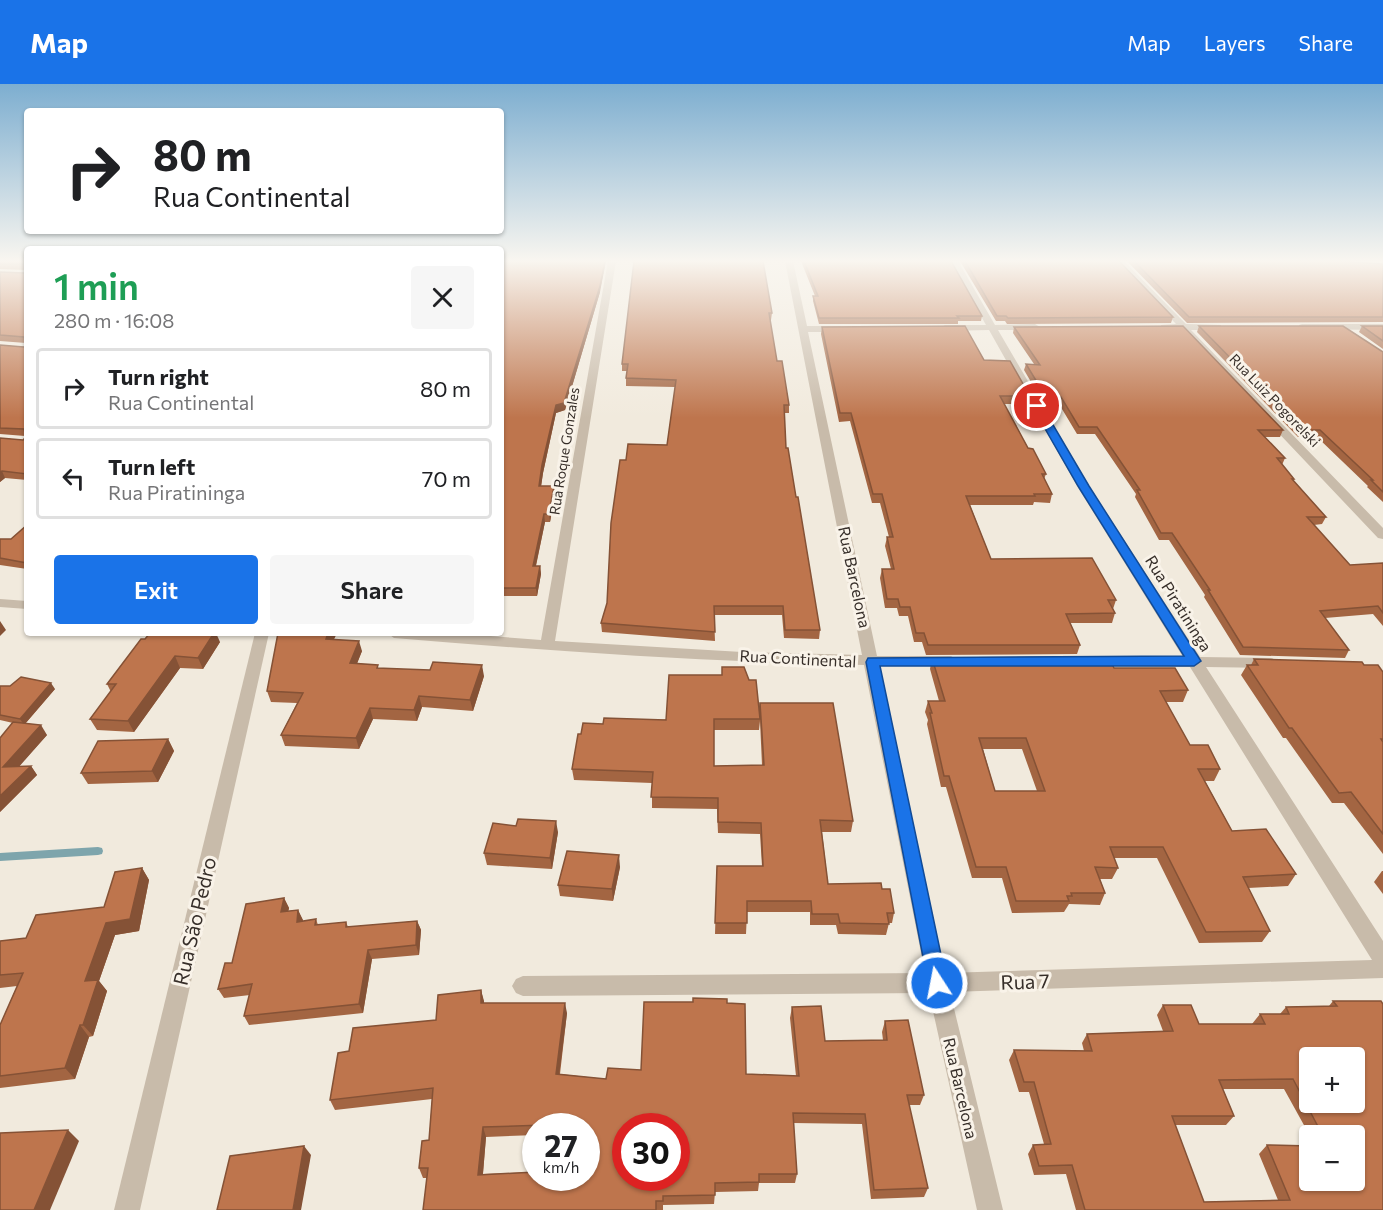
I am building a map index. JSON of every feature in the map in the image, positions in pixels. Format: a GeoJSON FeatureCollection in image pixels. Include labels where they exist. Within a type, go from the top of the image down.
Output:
{"type":"FeatureCollection","features":[{"type":"Feature","properties":{"kind":"street","name":"Rua Roque Gonzales"},"geometry":{"type":"LineString","coordinates":[[547,646],[603,314]]}},
{"type":"Feature","properties":{"kind":"street","name":"Rua Barcelona"},"geometry":{"type":"LineString","coordinates":[[799,314],[873,662],[937,983],[990,1210]]}},
{"type":"Feature","properties":{"kind":"street","name":"Rua Piratininga"},"geometry":{"type":"LineString","coordinates":[[983,314],[1083,486],[1383,959]]}},
{"type":"Feature","properties":{"kind":"street","name":"Rua Luiz Pogorelski"},"geometry":{"type":"LineString","coordinates":[[1172,314],[1383,535]]}},
{"type":"Feature","properties":{"kind":"street"},"geometry":{"type":"LineString","coordinates":[[931,328],[1047,327]]}},
{"type":"Feature","properties":{"kind":"street"},"geometry":{"type":"LineString","coordinates":[[1150,327],[1229,327]]}},
{"type":"Feature","properties":{"kind":"street"},"geometry":{"type":"LineString","coordinates":[[1296,327],[1383,327]]}},
{"type":"Feature","properties":{"kind":"street"},"geometry":{"type":"LineString","coordinates":[[802,329],[849,328]]}},
{"type":"Feature","properties":{"kind":"street"},"geometry":{"type":"LineString","coordinates":[[0,603],[24,605]]}},
{"type":"Feature","properties":{"kind":"street","name":"Rua São Pedro"},"geometry":{"type":"LineString","coordinates":[[127,1210],[261,636]]}},
{"type":"Feature","properties":{"kind":"street","name":"Rua Continental"},"geometry":{"type":"LineString","coordinates":[[429,636],[547,646],[873,662],[968,661]]}},
{"type":"Feature","properties":{"kind":"street"},"geometry":{"type":"LineString","coordinates":[[1051,661],[1288,663]]}},
{"type":"Feature","properties":{"kind":"street","name":"Rua 7"},"geometry":{"type":"LineString","coordinates":[[523,986],[937,983],[1383,969]]}},
{"type":"Feature","properties":{"kind":"building"},"geometry":{"type":"Polygon","coordinates":[[[0,314],[24,314],[24,337],[0,335],[0,314]]]}},
{"type":"Feature","properties":{"kind":"building"},"geometry":{"type":"Polygon","coordinates":[[[504,314],[592,314],[564,403],[556,405],[542,465],[539,486],[554,486],[549,514],[544,514],[533,566],[540,566],[536,588],[504,588],[504,314]]]}},
{"type":"Feature","properties":{"kind":"building"},"geometry":{"type":"Polygon","coordinates":[[[628,314],[769,314],[777,361],[782,361],[789,405],[784,405],[786,448],[788,448],[796,497],[798,497],[820,630],[785,630],[783,606],[714,606],[715,632],[601,623],[607,603],[611,523],[620,460],[626,460],[628,444],[667,445],[676,380],[626,378],[628,364],[622,364],[628,314]]]}},
{"type":"Feature","properties":{"kind":"building"},"geometry":{"type":"Polygon","coordinates":[[[818,314],[981,314],[982,316],[957,316],[959,318],[819,318],[818,314]]]}},
{"type":"Feature","properties":{"kind":"building"},"geometry":{"type":"Polygon","coordinates":[[[996,314],[1170,314],[1173,317],[1008,318],[997,316],[996,314]]]}},
{"type":"Feature","properties":{"kind":"building"},"geometry":{"type":"Polygon","coordinates":[[[1186,314],[1383,314],[1383,317],[1189,317],[1186,314]]]}},
{"type":"Feature","properties":{"kind":"building"},"geometry":{"type":"Polygon","coordinates":[[[965,326],[984,360],[1010,361],[1030,396],[1000,396],[1028,448],[1033,449],[1046,474],[1042,474],[1052,494],[966,496],[991,559],[1092,558],[1116,600],[1108,600],[1115,613],[1066,614],[1080,645],[928,645],[924,633],[916,633],[910,607],[900,607],[898,599],[887,599],[882,569],[894,569],[887,537],[893,537],[882,494],[873,494],[851,413],[840,413],[822,327],[965,326]]]}},
{"type":"Feature","properties":{"kind":"building"},"geometry":{"type":"Polygon","coordinates":[[[1183,326],[1283,430],[1258,430],[1285,458],[1277,458],[1294,479],[1292,479],[1326,517],[1307,517],[1350,565],[1383,563],[1383,613],[1378,606],[1320,611],[1349,650],[1243,647],[1208,590],[1210,590],[1172,533],[1161,533],[1137,490],[1140,490],[1097,427],[1079,427],[1061,397],[1046,397],[1026,364],[1040,365],[1014,327],[1183,326]]]}},
{"type":"Feature","properties":{"kind":"building"},"geometry":{"type":"Polygon","coordinates":[[[1199,326],[1343,326],[1383,352],[1383,492],[1320,430],[1301,430],[1199,326]]]}},
{"type":"Feature","properties":{"kind":"building"},"geometry":{"type":"Polygon","coordinates":[[[1362,326],[1383,326],[1383,341],[1362,326]]]}},
{"type":"Feature","properties":{"kind":"building"},"geometry":{"type":"Polygon","coordinates":[[[0,345],[24,347],[24,429],[0,428],[0,345]]]}},
{"type":"Feature","properties":{"kind":"building"},"geometry":{"type":"Polygon","coordinates":[[[0,438],[23,440],[24,474],[0,472],[0,438]]]}},
{"type":"Feature","properties":{"kind":"building"},"geometry":{"type":"Polygon","coordinates":[[[24,528],[24,562],[0,558],[0,539],[11,539],[24,528]]]}},
{"type":"Feature","properties":{"kind":"building"},"geometry":{"type":"Polygon","coordinates":[[[148,636],[212,636],[198,658],[175,656],[128,721],[90,719],[116,684],[107,684],[141,639],[148,636]]]}},
{"type":"Feature","properties":{"kind":"building"},"geometry":{"type":"Polygon","coordinates":[[[277,636],[327,636],[326,639],[359,641],[350,663],[378,665],[377,668],[430,670],[433,662],[482,665],[470,700],[419,696],[414,710],[370,708],[356,738],[281,735],[303,693],[267,691],[277,636]]]}},
{"type":"Feature","properties":{"kind":"building"},"geometry":{"type":"Polygon","coordinates":[[[1087,657],[1090,664],[1112,664],[1114,668],[1175,668],[1188,690],[1160,691],[1190,745],[1208,745],[1220,769],[1198,769],[1232,831],[1266,829],[1296,874],[1243,877],[1270,931],[1206,932],[1163,847],[1110,847],[1118,868],[1095,867],[1105,893],[1071,893],[1072,896],[1067,896],[1069,901],[1016,901],[1006,867],[976,867],[949,776],[944,776],[928,701],[945,701],[932,658],[1087,657]],[[979,738],[995,791],[1045,791],[1026,738],[979,738]]]}},
{"type":"Feature","properties":{"kind":"building"},"geometry":{"type":"Polygon","coordinates":[[[1254,659],[1362,662],[1364,665],[1378,665],[1383,672],[1383,739],[1381,739],[1383,742],[1383,834],[1351,792],[1339,793],[1292,728],[1289,728],[1247,665],[1258,665],[1254,659]]]}},
{"type":"Feature","properties":{"kind":"building"},"geometry":{"type":"Polygon","coordinates":[[[722,667],[744,667],[749,680],[756,680],[760,719],[714,719],[714,766],[764,765],[760,703],[833,703],[853,821],[820,820],[828,884],[881,883],[882,889],[890,889],[894,913],[887,913],[889,924],[840,923],[838,914],[812,914],[811,901],[747,901],[747,923],[715,923],[717,866],[763,866],[761,823],[718,822],[718,798],[651,797],[653,772],[572,769],[578,734],[581,734],[583,723],[603,724],[604,718],[666,720],[669,675],[722,675],[722,667]]]}},
{"type":"Feature","properties":{"kind":"building"},"geometry":{"type":"Polygon","coordinates":[[[21,677],[51,683],[20,719],[0,715],[0,686],[10,686],[21,677]]]}},
{"type":"Feature","properties":{"kind":"building"},"geometry":{"type":"Polygon","coordinates":[[[13,722],[41,725],[3,767],[31,766],[0,796],[0,738],[13,722]]]}},
{"type":"Feature","properties":{"kind":"building"},"geometry":{"type":"Polygon","coordinates":[[[168,739],[152,771],[81,773],[98,741],[168,739]]]}},
{"type":"Feature","properties":{"kind":"building"},"geometry":{"type":"Polygon","coordinates":[[[518,819],[556,821],[550,858],[484,853],[493,823],[516,826],[518,819]]]}},
{"type":"Feature","properties":{"kind":"building"},"geometry":{"type":"Polygon","coordinates":[[[567,851],[619,855],[612,889],[558,885],[567,851]]]}},
{"type":"Feature","properties":{"kind":"building"},"geometry":{"type":"Polygon","coordinates":[[[142,868],[130,919],[106,923],[85,981],[98,980],[65,1068],[0,1076],[0,1025],[23,973],[0,975],[0,941],[26,938],[36,915],[104,907],[115,872],[142,868]]]}},
{"type":"Feature","properties":{"kind":"building"},"geometry":{"type":"Polygon","coordinates":[[[284,898],[281,912],[298,910],[297,922],[316,919],[315,925],[346,922],[346,927],[417,921],[416,945],[368,950],[359,1004],[244,1016],[252,984],[218,989],[225,963],[232,963],[246,904],[284,898]]]}},
{"type":"Feature","properties":{"kind":"building"},"geometry":{"type":"Polygon","coordinates":[[[481,990],[481,1003],[565,1003],[556,1074],[606,1079],[608,1068],[641,1070],[644,1002],[693,1002],[693,998],[727,999],[727,1003],[745,1004],[746,1074],[799,1076],[792,1007],[821,1006],[825,1041],[887,1040],[885,1021],[908,1020],[924,1095],[907,1095],[928,1188],[874,1190],[865,1114],[793,1113],[797,1174],[759,1174],[759,1182],[715,1183],[715,1195],[663,1196],[663,1201],[656,1201],[656,1210],[423,1210],[428,1168],[419,1168],[422,1141],[429,1140],[433,1088],[330,1100],[338,1053],[349,1051],[353,1028],[436,1020],[438,995],[481,990]]]}},
{"type":"Feature","properties":{"kind":"building"},"geometry":{"type":"Polygon","coordinates":[[[1333,1001],[1381,1001],[1383,1004],[1383,1210],[1085,1210],[1072,1165],[1039,1166],[1033,1145],[1051,1144],[1034,1082],[1024,1082],[1014,1050],[1092,1051],[1087,1034],[1173,1031],[1163,1005],[1191,1005],[1199,1024],[1265,1024],[1260,1014],[1289,1014],[1286,1007],[1337,1006],[1333,1001]],[[1299,1047],[1299,1090],[1293,1079],[1219,1080],[1234,1116],[1172,1116],[1204,1202],[1290,1200],[1267,1145],[1299,1146],[1299,1191],[1365,1191],[1365,1125],[1317,1125],[1311,1113],[1365,1113],[1365,1047],[1299,1047]]]}},
{"type":"Feature","properties":{"kind":"building"},"geometry":{"type":"Polygon","coordinates":[[[68,1130],[34,1210],[0,1210],[0,1133],[68,1130]]]}},
{"type":"Feature","properties":{"kind":"building"},"geometry":{"type":"Polygon","coordinates":[[[304,1146],[293,1210],[217,1210],[230,1156],[304,1146]]]}},
{"type":"Feature","properties":{"kind":"waterway"},"geometry":{"type":"LineString","coordinates":[[0,857],[98,851]]}},
{"type":"Feature","properties":{"kind":"route"},"geometry":{"type":"LineString","coordinates":[[937,983],[873,662],[1194,661],[1083,486],[1037,406]]}}]}
